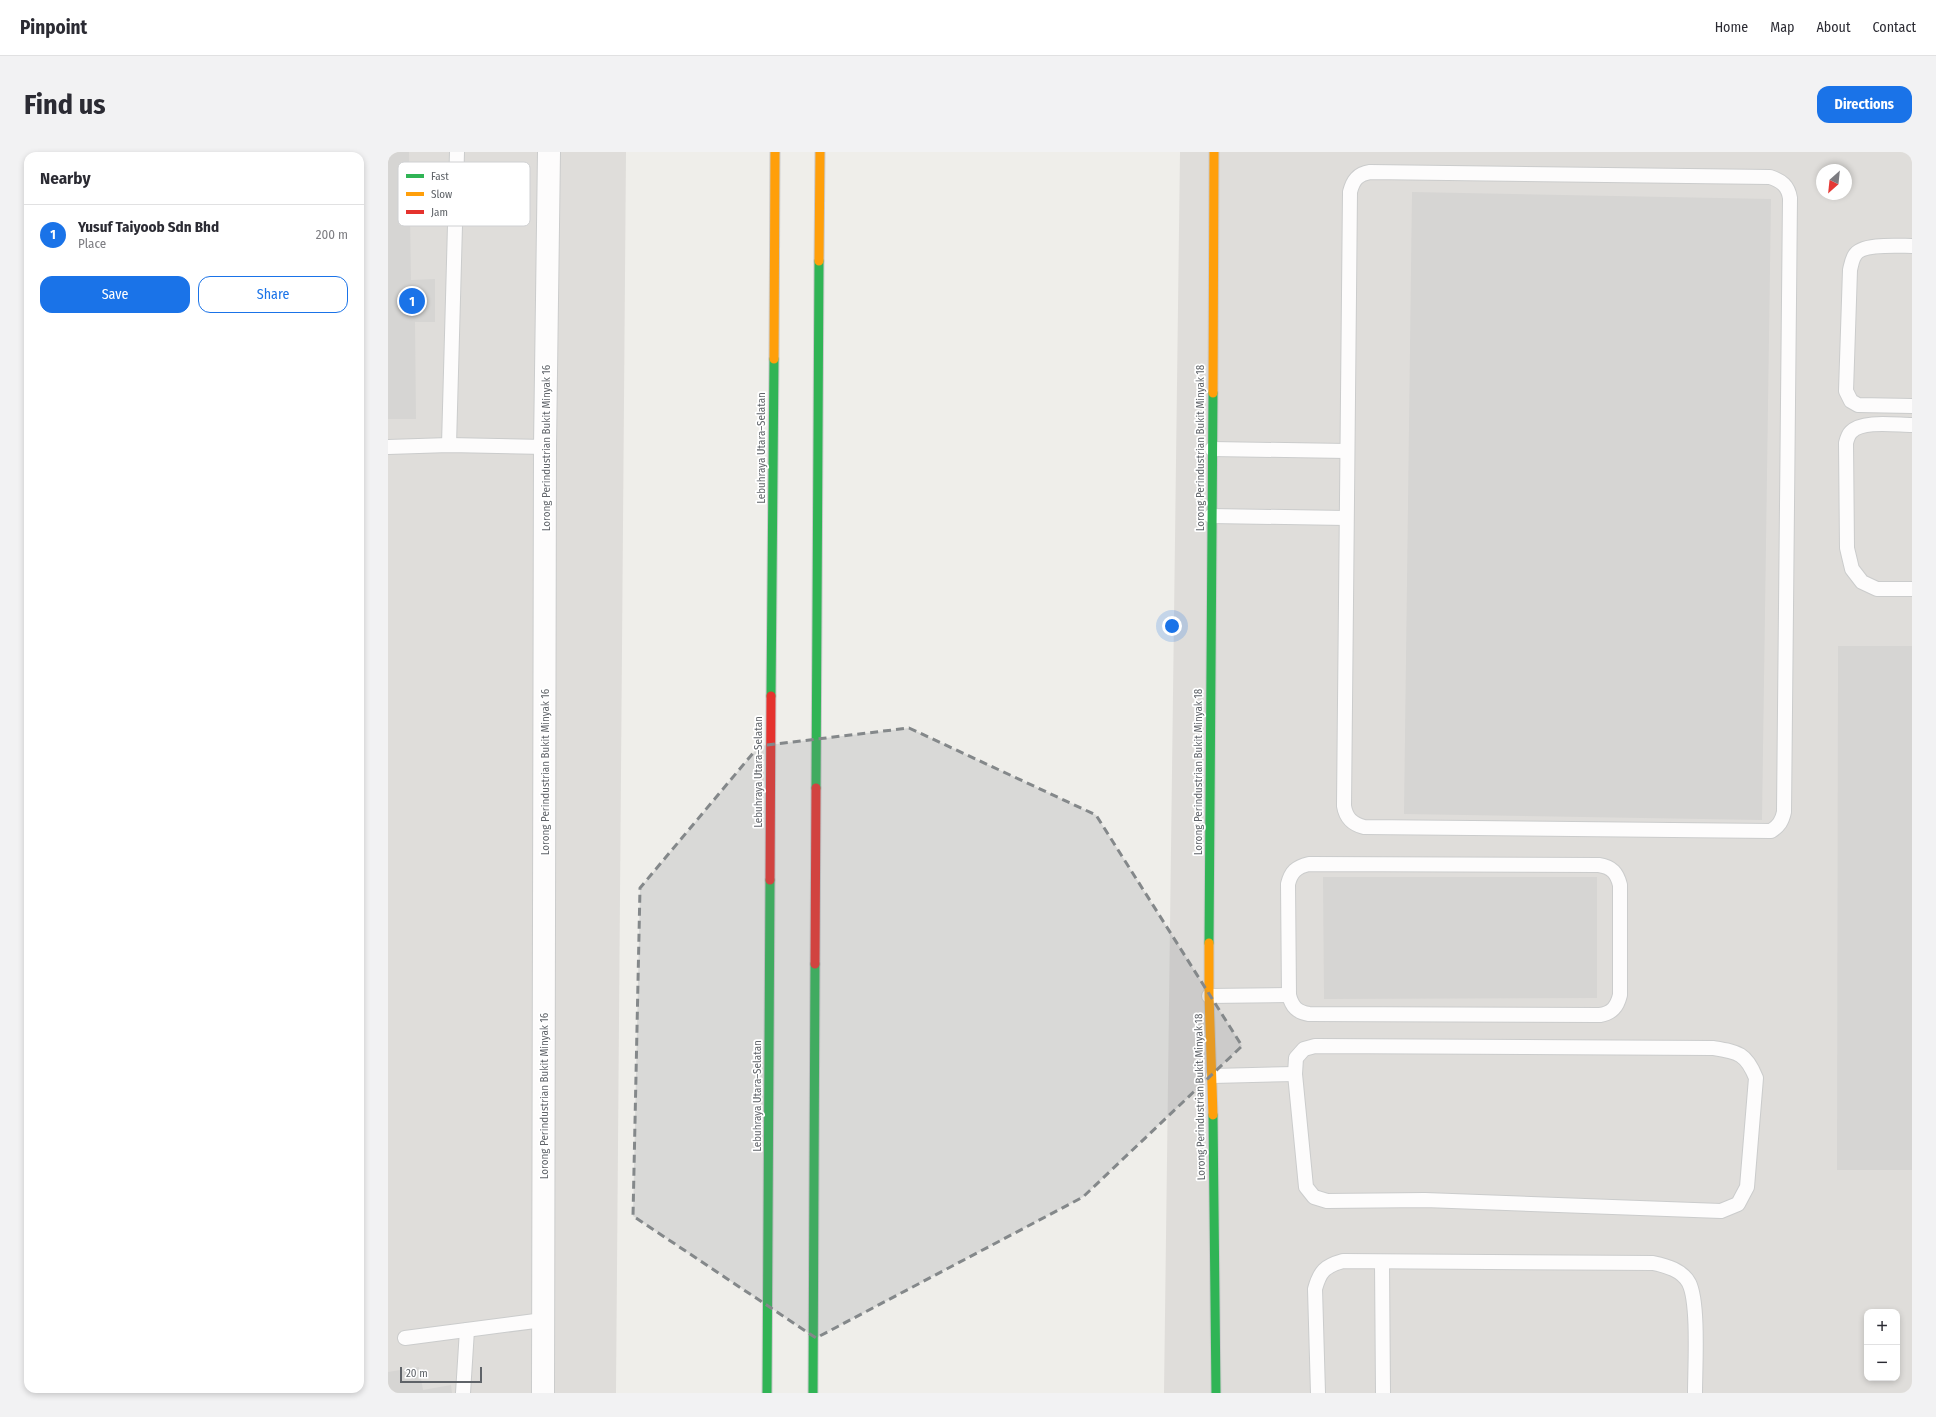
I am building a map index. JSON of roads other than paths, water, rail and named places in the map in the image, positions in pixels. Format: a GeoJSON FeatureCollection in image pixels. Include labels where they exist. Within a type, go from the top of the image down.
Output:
{"type":"FeatureCollection","features":[{"type":"Feature","properties":{"kind":"main road","name":"Lebuhraya Utara–Selatan"},"geometry":{"type":"LineString","coordinates":[[767,1393],[776,152]]}},
{"type":"Feature","properties":{"kind":"main road"},"geometry":{"type":"LineString","coordinates":[[813,1393],[820,152]]}},
{"type":"Feature","properties":{"kind":"main road","name":"Lorong Perindustrian Bukit Minyak 18"},"geometry":{"type":"LineString","coordinates":[[1214,152],[1209,996],[1213,1076],[1216,1393]]}},
{"type":"Feature","properties":{"kind":"street","name":"Lorong Perindustrian Bukit Minyak 16"},"geometry":{"type":"LineString","coordinates":[[543,1393],[545,447],[549,152]]}},
{"type":"Feature","properties":{"kind":"lane"},"geometry":{"type":"LineString","coordinates":[[457,152],[457,162]]}},
{"type":"Feature","properties":{"kind":"lane"},"geometry":{"type":"LineString","coordinates":[[1370,172],[1770,177],[1784,184],[1788,190],[1790,206],[1784,812],[1778,827],[1771,831],[1764,832],[1396,827],[1364,826],[1350,820],[1346,814],[1344,806],[1347,451],[1350,192],[1356,177],[1363,173],[1370,172]]}},
{"type":"Feature","properties":{"kind":"lane"},"geometry":{"type":"LineString","coordinates":[[449,445],[455,226]]}},
{"type":"Feature","properties":{"kind":"lane"},"geometry":{"type":"LineString","coordinates":[[1912,246],[1882,246],[1863,249],[1855,255],[1850,270],[1846,391],[1851,401],[1858,405],[1912,406]]}},
{"type":"Feature","properties":{"kind":"lane"},"geometry":{"type":"LineString","coordinates":[[1912,425],[1866,424],[1855,428],[1849,433],[1846,443],[1847,548],[1852,569],[1862,582],[1877,589],[1912,589]]}},
{"type":"Feature","properties":{"kind":"lane"},"geometry":{"type":"LineString","coordinates":[[388,447],[449,445],[545,447]]}},
{"type":"Feature","properties":{"kind":"lane"},"geometry":{"type":"LineString","coordinates":[[1212,449],[1347,451]]}},
{"type":"Feature","properties":{"kind":"lane"},"geometry":{"type":"LineString","coordinates":[[1211,516],[1346,518]]}},
{"type":"Feature","properties":{"kind":"lane"},"geometry":{"type":"LineString","coordinates":[[1309,864],[1599,865],[1607,866],[1614,871],[1618,878],[1620,885],[1620,995],[1614,1009],[1608,1014],[1309,1014],[1301,1013],[1294,1008],[1288,995],[1288,884],[1290,876],[1294,870],[1301,866],[1309,864]]}},
{"type":"Feature","properties":{"kind":"lane"},"geometry":{"type":"LineString","coordinates":[[1209,996],[1288,995]]}},
{"type":"Feature","properties":{"kind":"lane"},"geometry":{"type":"LineString","coordinates":[[1315,1046],[1713,1048],[1737,1052],[1750,1062],[1756,1078],[1747,1187],[1738,1204],[1721,1211],[1425,1200],[1327,1201],[1314,1197],[1306,1187],[1296,1074],[1296,1058],[1304,1049],[1315,1046]]}},
{"type":"Feature","properties":{"kind":"lane"},"geometry":{"type":"LineString","coordinates":[[1213,1076],[1296,1074]]}},
{"type":"Feature","properties":{"kind":"lane"},"geometry":{"type":"LineString","coordinates":[[1318,1393],[1316,1289],[1319,1275],[1329,1265],[1343,1262],[1653,1263],[1674,1268],[1689,1283],[1694,1303],[1695,1393]]}},
{"type":"Feature","properties":{"kind":"lane"},"geometry":{"type":"LineString","coordinates":[[1382,1262],[1383,1393]]}},
{"type":"Feature","properties":{"kind":"lane"},"geometry":{"type":"LineString","coordinates":[[405,1338],[543,1320]]}},
{"type":"Feature","properties":{"kind":"lane"},"geometry":{"type":"LineString","coordinates":[[463,1393],[467,1330]]}},
{"type":"Feature","properties":{"kind":"place","name":"Yusuf Taiyoob Sdn Bhd"},"geometry":{"type":"Point","coordinates":[412,301]}}]}
